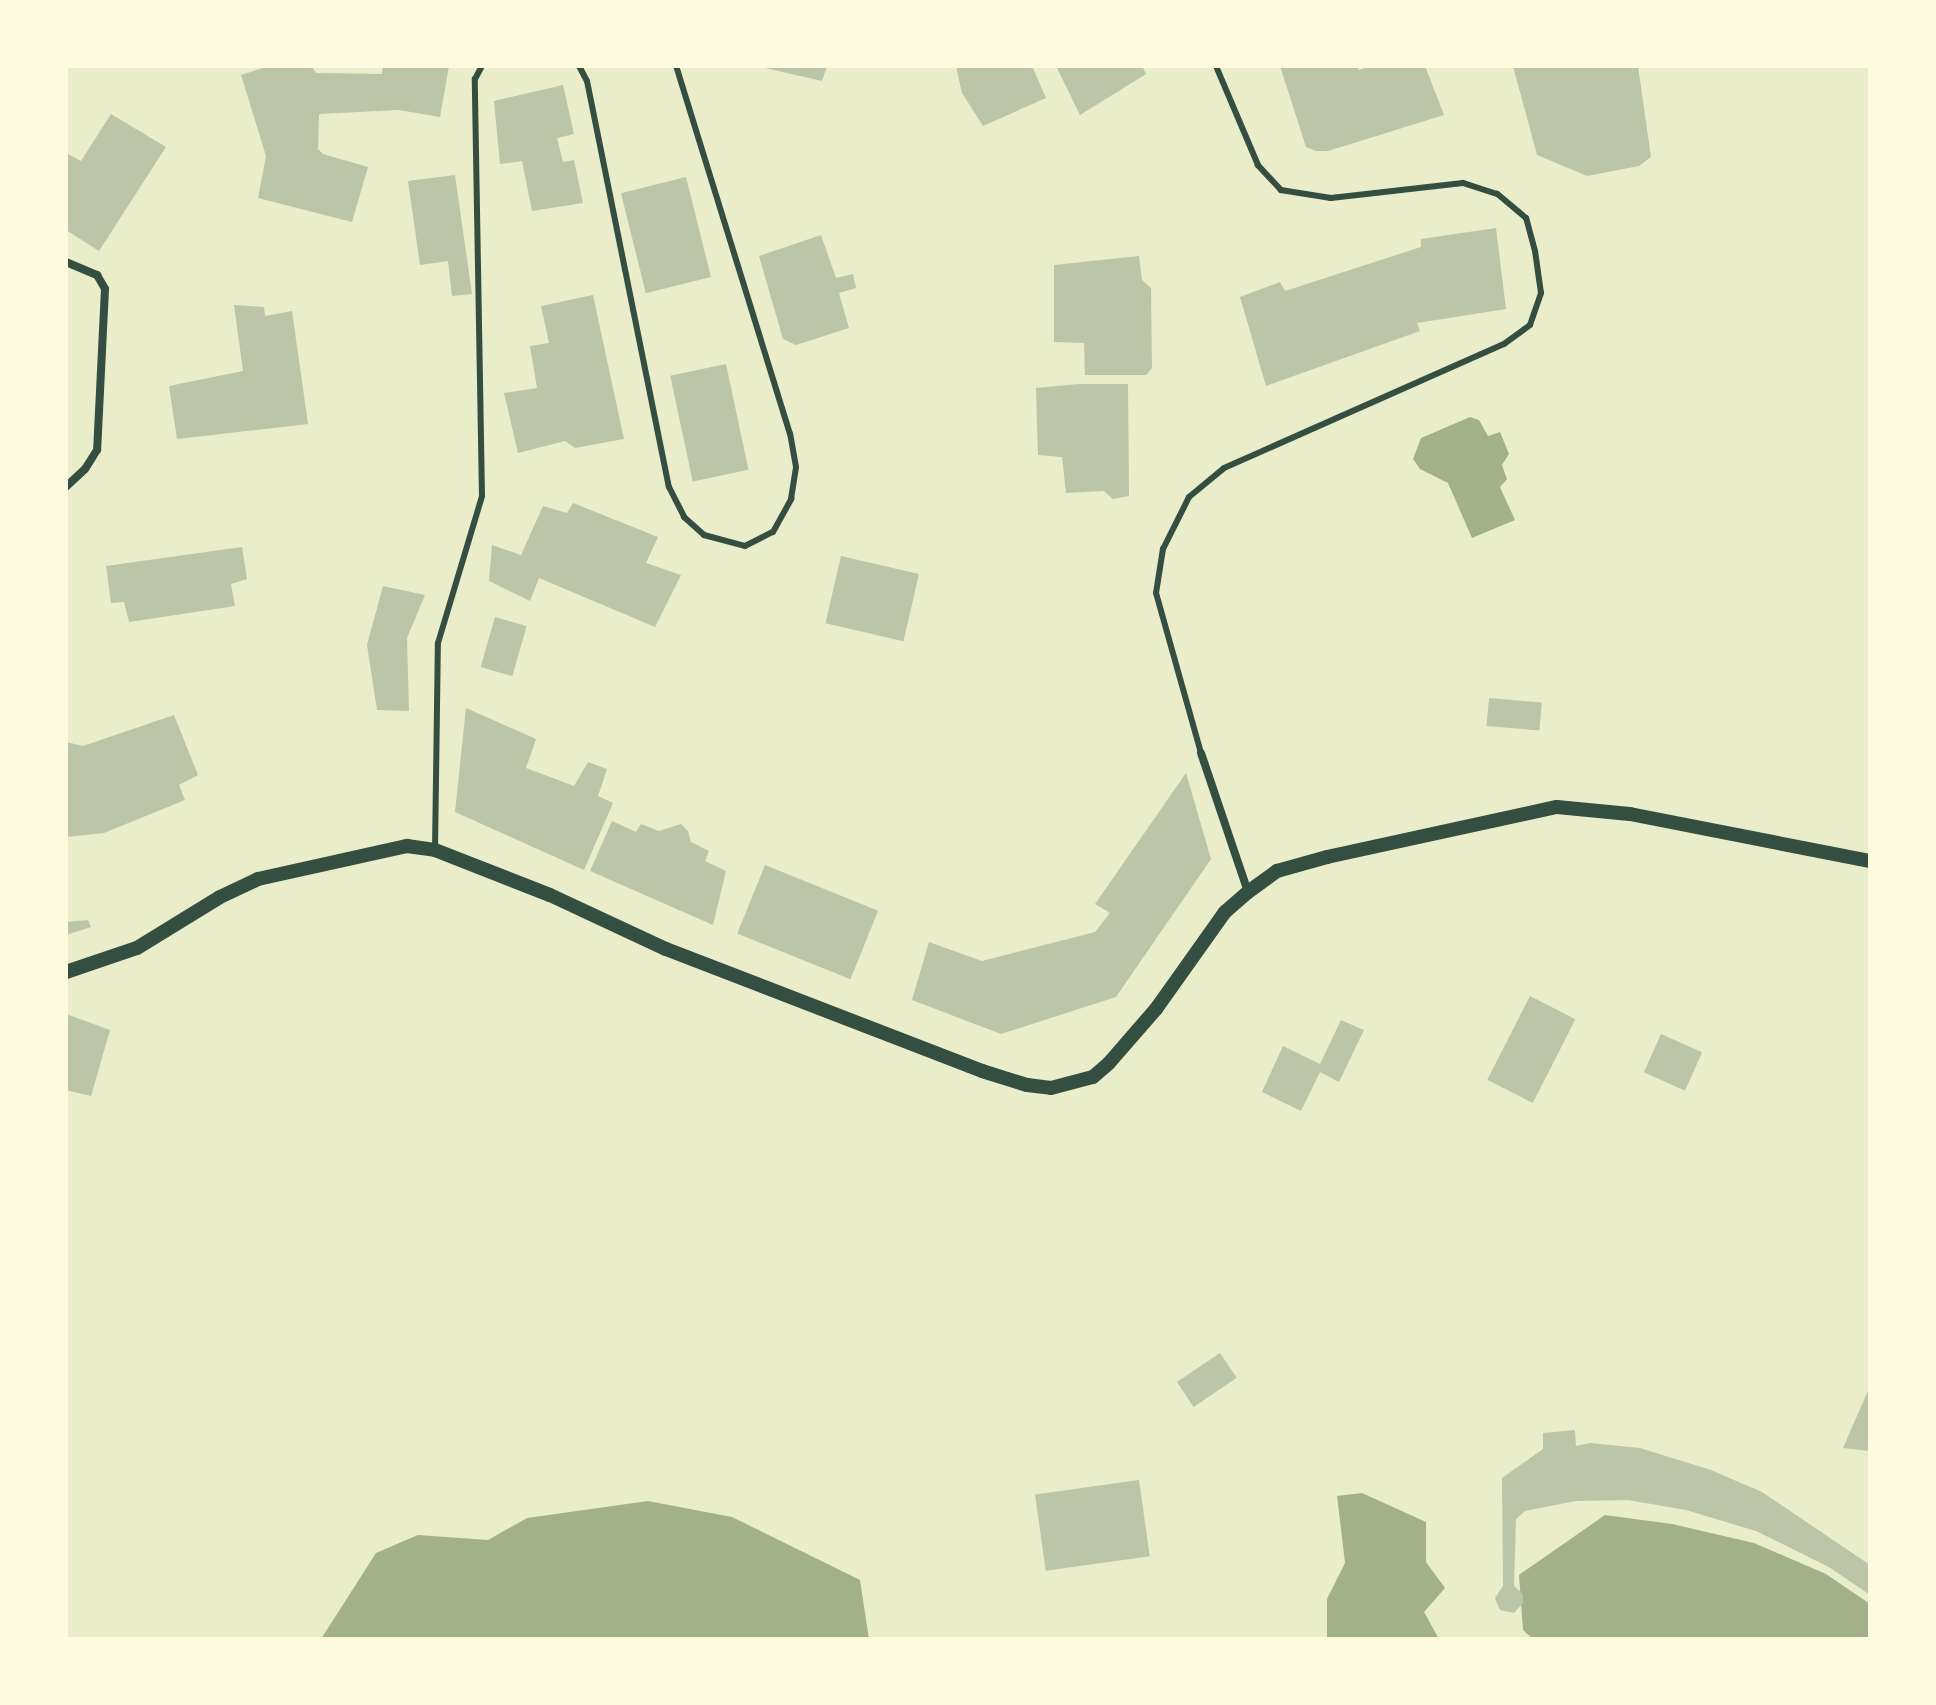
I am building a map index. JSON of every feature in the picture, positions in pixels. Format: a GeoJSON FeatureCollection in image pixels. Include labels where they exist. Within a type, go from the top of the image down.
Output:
{"type":"FeatureCollection","features":[{"type":"Feature","properties":{"kind":"street"},"geometry":{"type":"LineString","coordinates":[[66,262],[97,275],[105,289],[97,450],[85,469],[66,487]]}},
{"type":"Feature","properties":{"kind":"street"},"geometry":{"type":"LineString","coordinates":[[1201,753],[1248,892]]}},
{"type":"Feature","properties":{"kind":"street"},"geometry":{"type":"LineString","coordinates":[[66,972],[137,948],[220,897],[258,879],[407,846],[435,850],[550,895],[666,949],[897,1038],[997,1075],[1051,1088],[1093,1077],[1156,1009],[1225,912],[1277,871],[1314,860],[1557,807],[1630,814],[1870,861]]}},
{"type":"Feature","properties":{"kind":"lane"},"geometry":{"type":"LineString","coordinates":[[435,850],[438,643],[482,496],[475,79],[482,66]]}},
{"type":"Feature","properties":{"kind":"lane"},"geometry":{"type":"LineString","coordinates":[[579,66],[587,81],[669,487],[684,517],[704,535],[745,546],[773,532],[791,499],[796,467],[790,434],[676,66]]}},
{"type":"Feature","properties":{"kind":"lane"},"geometry":{"type":"LineString","coordinates":[[1201,753],[1156,593],[1163,549],[1189,497],[1224,468],[1504,344],[1530,325],[1541,293],[1526,218],[1497,194],[1463,183],[1331,198],[1281,190],[1258,165],[1216,66]]}},
{"type":"Feature","properties":{"kind":"shaded area"},"geometry":{"type":"Polygon","coordinates":[[[1470,417],[1479,420],[1488,436],[1500,432],[1509,454],[1502,465],[1507,479],[1500,487],[1515,520],[1472,538],[1448,483],[1420,469],[1413,459],[1421,438],[1470,417]]]}},
{"type":"Feature","properties":{"kind":"shaded area"},"geometry":{"type":"Polygon","coordinates":[[[1362,1493],[1426,1522],[1426,1562],[1445,1588],[1424,1612],[1439,1639],[1327,1639],[1327,1599],[1345,1563],[1337,1496],[1362,1493]]]}},
{"type":"Feature","properties":{"kind":"shaded area"},"geometry":{"type":"Polygon","coordinates":[[[648,1501],[732,1517],[860,1580],[869,1639],[321,1639],[376,1553],[418,1535],[488,1540],[527,1518],[648,1501]]]}},
{"type":"Feature","properties":{"kind":"shaded area"},"geometry":{"type":"Polygon","coordinates":[[[1605,1515],[1672,1524],[1754,1543],[1826,1574],[1870,1604],[1870,1639],[1533,1639],[1523,1630],[1519,1575],[1605,1515]]]}},
{"type":"Feature","properties":{"kind":"building"},"geometry":{"type":"Polygon","coordinates":[[[269,66],[312,67],[316,73],[382,74],[383,66],[449,66],[440,117],[399,110],[319,114],[318,149],[323,154],[368,167],[352,222],[258,198],[266,156],[241,75],[269,66]]]}},
{"type":"Feature","properties":{"kind":"building"},"geometry":{"type":"Polygon","coordinates":[[[757,66],[827,66],[822,81],[757,66]]]}},
{"type":"Feature","properties":{"kind":"building"},"geometry":{"type":"Polygon","coordinates":[[[956,66],[1032,66],[1046,98],[983,126],[962,93],[956,66]]]}},
{"type":"Feature","properties":{"kind":"building"},"geometry":{"type":"Polygon","coordinates":[[[1056,66],[1142,66],[1146,74],[1080,115],[1056,66]]]}},
{"type":"Feature","properties":{"kind":"building"},"geometry":{"type":"Polygon","coordinates":[[[1280,66],[1357,66],[1359,70],[1370,66],[1425,66],[1444,115],[1328,151],[1316,151],[1306,147],[1280,66]]]}},
{"type":"Feature","properties":{"kind":"building"},"geometry":{"type":"Polygon","coordinates":[[[1513,66],[1638,66],[1651,157],[1639,166],[1587,176],[1537,155],[1513,66]]]}},
{"type":"Feature","properties":{"kind":"building"},"geometry":{"type":"Polygon","coordinates":[[[563,85],[574,134],[557,138],[563,162],[574,160],[583,203],[532,211],[522,161],[500,164],[494,101],[563,85]]]}},
{"type":"Feature","properties":{"kind":"building"},"geometry":{"type":"Polygon","coordinates":[[[111,114],[166,147],[99,251],[66,230],[66,153],[81,161],[111,114]]]}},
{"type":"Feature","properties":{"kind":"building"},"geometry":{"type":"Polygon","coordinates":[[[455,175],[472,294],[452,296],[448,261],[420,265],[408,181],[455,175]]]}},
{"type":"Feature","properties":{"kind":"building"},"geometry":{"type":"Polygon","coordinates":[[[686,177],[711,277],[646,293],[621,193],[686,177]]]}},
{"type":"Feature","properties":{"kind":"building"},"geometry":{"type":"Polygon","coordinates":[[[1496,228],[1506,309],[1417,323],[1420,331],[1266,386],[1240,297],[1280,282],[1285,291],[1421,247],[1421,239],[1496,228]]]}},
{"type":"Feature","properties":{"kind":"building"},"geometry":{"type":"Polygon","coordinates":[[[821,235],[836,278],[853,274],[856,288],[839,293],[849,328],[796,345],[783,339],[759,256],[821,235]]]}},
{"type":"Feature","properties":{"kind":"building"},"geometry":{"type":"Polygon","coordinates":[[[1139,256],[1142,280],[1151,288],[1152,368],[1146,375],[1085,375],[1084,343],[1054,342],[1054,265],[1139,256]]]}},
{"type":"Feature","properties":{"kind":"building"},"geometry":{"type":"Polygon","coordinates":[[[593,295],[624,439],[575,448],[565,441],[518,453],[504,393],[537,388],[530,346],[549,343],[541,306],[593,295]]]}},
{"type":"Feature","properties":{"kind":"building"},"geometry":{"type":"Polygon","coordinates":[[[234,305],[264,307],[265,316],[292,311],[308,424],[177,439],[169,386],[243,371],[234,305]]]}},
{"type":"Feature","properties":{"kind":"building"},"geometry":{"type":"Polygon","coordinates":[[[726,364],[748,470],[693,481],[670,376],[726,364]]]}},
{"type":"Feature","properties":{"kind":"building"},"geometry":{"type":"Polygon","coordinates":[[[1128,384],[1129,496],[1113,499],[1104,491],[1066,493],[1062,457],[1038,455],[1036,388],[1128,384]]]}},
{"type":"Feature","properties":{"kind":"building"},"geometry":{"type":"Polygon","coordinates":[[[573,503],[658,537],[646,563],[681,575],[655,627],[539,578],[530,601],[489,581],[492,545],[521,555],[543,506],[567,513],[573,503]]]}},
{"type":"Feature","properties":{"kind":"building"},"geometry":{"type":"Polygon","coordinates":[[[242,547],[247,579],[231,584],[235,606],[129,622],[124,602],[111,603],[106,566],[242,547]]]}},
{"type":"Feature","properties":{"kind":"building"},"geometry":{"type":"Polygon","coordinates":[[[841,556],[919,574],[903,641],[825,623],[841,556]]]}},
{"type":"Feature","properties":{"kind":"building"},"geometry":{"type":"Polygon","coordinates":[[[383,586],[425,595],[407,638],[409,711],[377,710],[367,645],[383,586]]]}},
{"type":"Feature","properties":{"kind":"building"},"geometry":{"type":"Polygon","coordinates":[[[495,617],[527,626],[512,676],[481,667],[495,617]]]}},
{"type":"Feature","properties":{"kind":"building"},"geometry":{"type":"Polygon","coordinates":[[[1489,698],[1542,703],[1539,731],[1487,726],[1489,698]]]}},
{"type":"Feature","properties":{"kind":"building"},"geometry":{"type":"Polygon","coordinates":[[[466,708],[536,739],[526,768],[574,786],[588,762],[607,769],[598,796],[613,803],[584,870],[455,812],[466,708]]]}},
{"type":"Feature","properties":{"kind":"building"},"geometry":{"type":"Polygon","coordinates":[[[174,715],[198,775],[179,785],[185,800],[104,833],[66,837],[66,742],[83,746],[174,715]]]}},
{"type":"Feature","properties":{"kind":"building"},"geometry":{"type":"Polygon","coordinates":[[[1186,773],[1211,859],[1116,997],[1001,1034],[912,1000],[929,942],[982,961],[1095,932],[1110,913],[1095,904],[1186,773]]]}},
{"type":"Feature","properties":{"kind":"building"},"geometry":{"type":"Polygon","coordinates":[[[612,821],[636,832],[641,824],[659,831],[681,824],[688,831],[691,842],[709,851],[705,861],[726,871],[713,925],[590,871],[612,821]]]}},
{"type":"Feature","properties":{"kind":"building"},"geometry":{"type":"Polygon","coordinates":[[[765,865],[878,911],[850,979],[737,934],[765,865]]]}},
{"type":"Feature","properties":{"kind":"building"},"geometry":{"type":"Polygon","coordinates":[[[88,920],[91,927],[66,935],[66,922],[88,920]]]}},
{"type":"Feature","properties":{"kind":"building"},"geometry":{"type":"Polygon","coordinates":[[[1530,996],[1575,1019],[1533,1103],[1487,1080],[1530,996]]]}},
{"type":"Feature","properties":{"kind":"building"},"geometry":{"type":"Polygon","coordinates":[[[66,1014],[110,1030],[91,1096],[66,1090],[66,1014]]]}},
{"type":"Feature","properties":{"kind":"building"},"geometry":{"type":"Polygon","coordinates":[[[1341,1020],[1364,1030],[1339,1082],[1320,1072],[1301,1111],[1262,1092],[1283,1046],[1320,1064],[1341,1020]]]}},
{"type":"Feature","properties":{"kind":"building"},"geometry":{"type":"Polygon","coordinates":[[[1661,1034],[1702,1052],[1685,1091],[1644,1072],[1661,1034]]]}},
{"type":"Feature","properties":{"kind":"building"},"geometry":{"type":"Polygon","coordinates":[[[1220,1353],[1237,1378],[1194,1407],[1177,1382],[1220,1353]]]}},
{"type":"Feature","properties":{"kind":"building"},"geometry":{"type":"Polygon","coordinates":[[[1870,1386],[1870,1451],[1843,1448],[1870,1386]]]}},
{"type":"Feature","properties":{"kind":"building"},"geometry":{"type":"Polygon","coordinates":[[[1575,1430],[1576,1446],[1590,1443],[1640,1448],[1711,1470],[1762,1492],[1870,1565],[1870,1595],[1829,1567],[1756,1531],[1686,1510],[1628,1500],[1576,1501],[1525,1511],[1516,1519],[1514,1586],[1523,1594],[1523,1603],[1514,1613],[1500,1610],[1495,1598],[1503,1586],[1502,1478],[1543,1449],[1543,1433],[1575,1430]]]}},
{"type":"Feature","properties":{"kind":"building"},"geometry":{"type":"Polygon","coordinates":[[[1139,1480],[1150,1556],[1046,1571],[1035,1495],[1139,1480]]]}}]}
